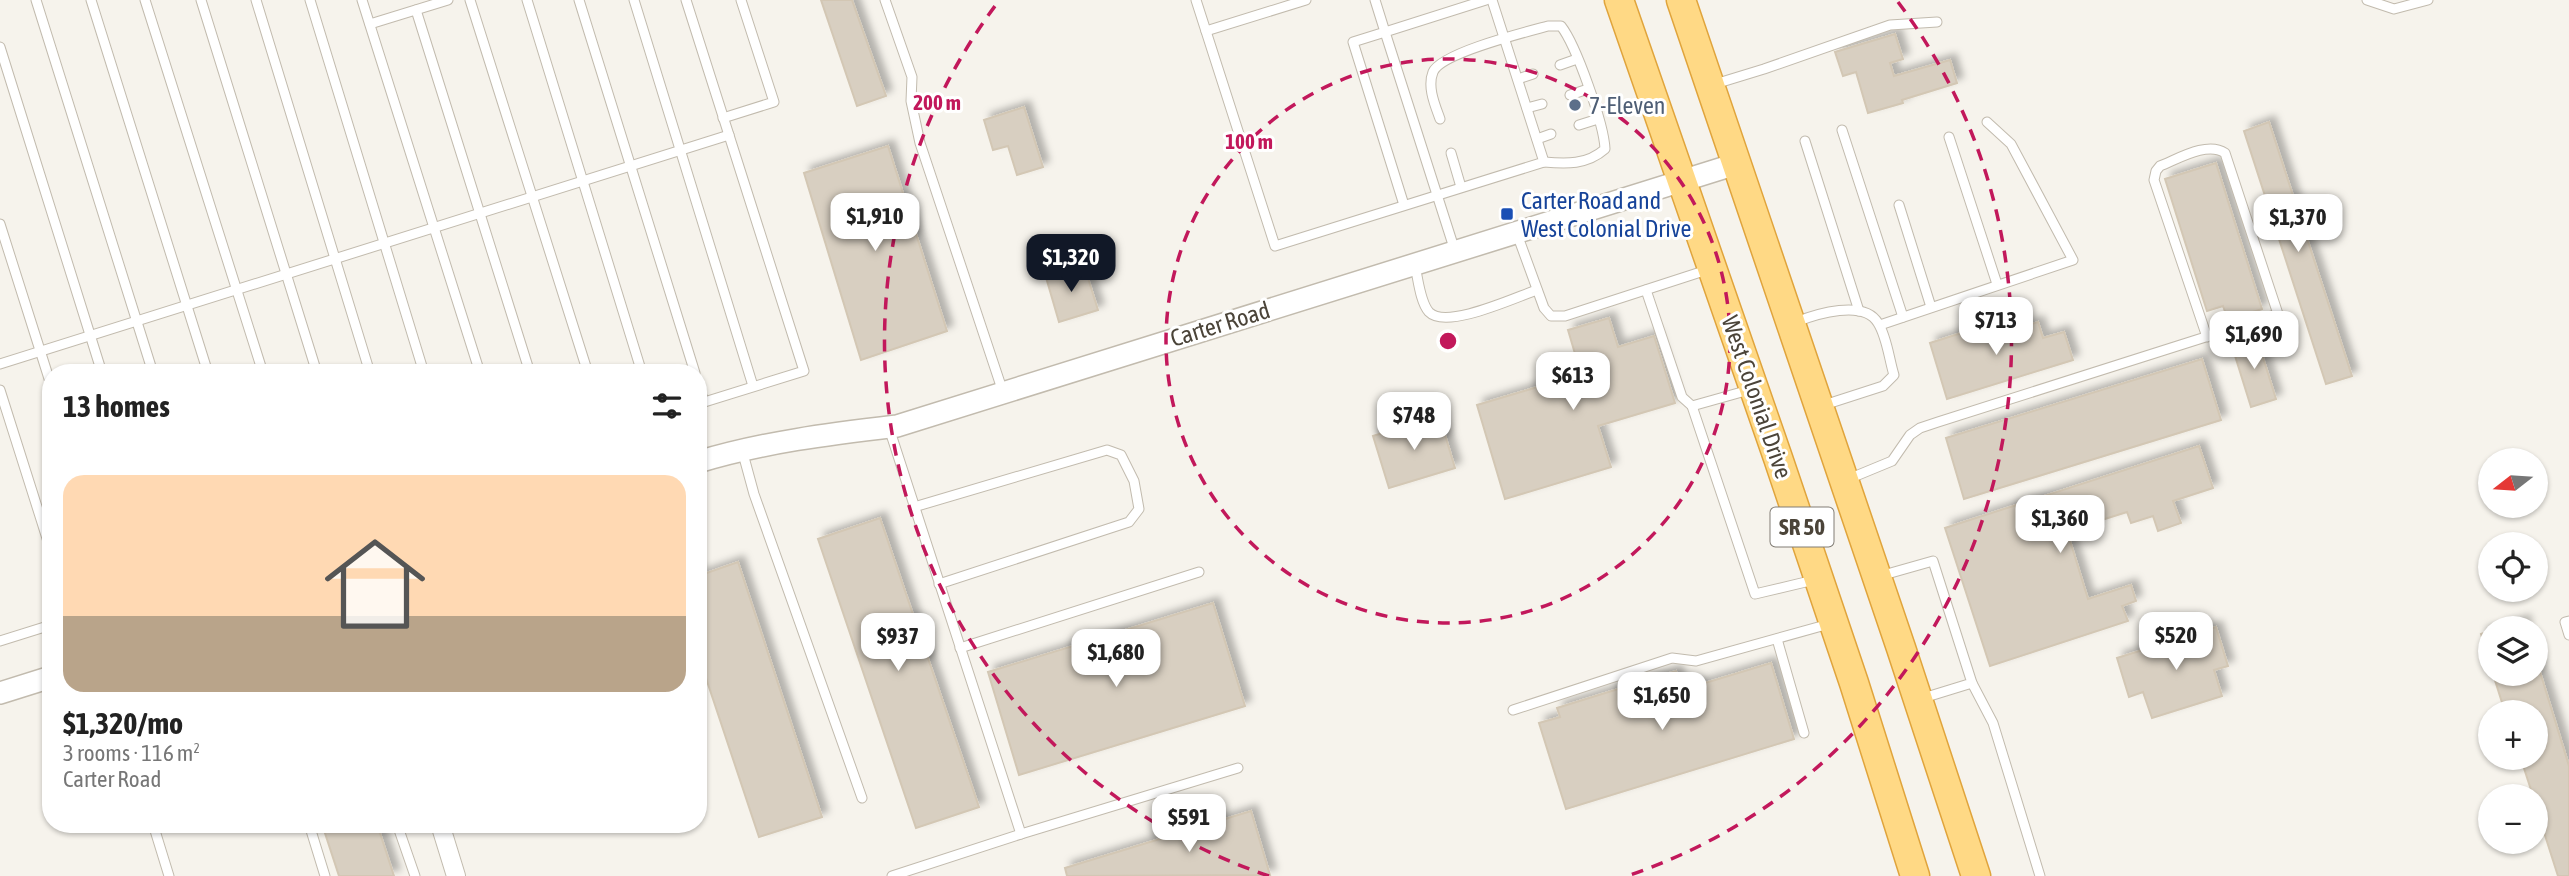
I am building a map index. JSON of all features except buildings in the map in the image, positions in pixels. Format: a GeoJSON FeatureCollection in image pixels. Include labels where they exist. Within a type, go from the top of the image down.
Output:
{"type":"FeatureCollection","features":[{"type":"Feature","properties":{"kind":"highway","name":"West Colonial Drive"},"geometry":{"type":"LineString","coordinates":[[1619,0],[1819,578],[1915,876]]}},
{"type":"Feature","properties":{"kind":"highway","name":"SR 50"},"geometry":{"type":"LineString","coordinates":[[1681,0],[1976,876]]}},
{"type":"Feature","properties":{"kind":"highway"},"geometry":{"type":"LineString","coordinates":[[1880,769],[1936,876]]}},
{"type":"Feature","properties":{"kind":"street","name":"Carter Road"},"geometry":{"type":"LineString","coordinates":[[707,459],[742,449],[821,434],[888,427],[1736,164]]}},
{"type":"Feature","properties":{"kind":"street"},"geometry":{"type":"LineString","coordinates":[[0,693],[42,680]]}},
{"type":"Feature","properties":{"kind":"street"},"geometry":{"type":"LineString","coordinates":[[443,833],[456,876]]}},
{"type":"Feature","properties":{"kind":"lane"},"geometry":{"type":"LineString","coordinates":[[36,0],[150,364]]}},
{"type":"Feature","properties":{"kind":"lane"},"geometry":{"type":"LineString","coordinates":[[91,0],[205,364]]}},
{"type":"Feature","properties":{"kind":"lane"},"geometry":{"type":"LineString","coordinates":[[145,0],[260,364]]}},
{"type":"Feature","properties":{"kind":"lane"},"geometry":{"type":"LineString","coordinates":[[201,0],[314,364]]}},
{"type":"Feature","properties":{"kind":"lane"},"geometry":{"type":"LineString","coordinates":[[256,0],[367,364]]}},
{"type":"Feature","properties":{"kind":"lane"},"geometry":{"type":"LineString","coordinates":[[310,0],[421,364]]}},
{"type":"Feature","properties":{"kind":"lane"},"geometry":{"type":"LineString","coordinates":[[362,0],[477,364]]}},
{"type":"Feature","properties":{"kind":"lane"},"geometry":{"type":"LineString","coordinates":[[370,24],[448,0]]}},
{"type":"Feature","properties":{"kind":"lane"},"geometry":{"type":"LineString","coordinates":[[470,0],[585,364]]}},
{"type":"Feature","properties":{"kind":"lane"},"geometry":{"type":"LineString","coordinates":[[527,0],[639,364]]}},
{"type":"Feature","properties":{"kind":"lane"},"geometry":{"type":"LineString","coordinates":[[579,0],[692,364]]}},
{"type":"Feature","properties":{"kind":"lane"},"geometry":{"type":"LineString","coordinates":[[634,0],[753,386]]}},
{"type":"Feature","properties":{"kind":"lane"},"geometry":{"type":"LineString","coordinates":[[686,0],[804,371],[707,401]]}},
{"type":"Feature","properties":{"kind":"lane"},"geometry":{"type":"LineString","coordinates":[[723,118],[774,102],[741,0]]}},
{"type":"Feature","properties":{"kind":"lane"},"geometry":{"type":"LineString","coordinates":[[885,0],[912,77],[911,101],[920,143],[1003,392]]}},
{"type":"Feature","properties":{"kind":"lane"},"geometry":{"type":"LineString","coordinates":[[1196,0],[1275,246],[1544,162],[1569,164],[1597,156],[1605,149],[1604,136],[1588,89],[1569,36],[1561,26],[1548,26],[1440,62],[1433,71],[1431,82],[1440,119]]}},
{"type":"Feature","properties":{"kind":"lane"},"geometry":{"type":"LineString","coordinates":[[1206,30],[1306,0]]}},
{"type":"Feature","properties":{"kind":"lane"},"geometry":{"type":"LineString","coordinates":[[1375,0],[1455,251]]}},
{"type":"Feature","properties":{"kind":"lane"},"geometry":{"type":"LineString","coordinates":[[1404,205],[1353,42],[1486,0]]}},
{"type":"Feature","properties":{"kind":"lane"},"geometry":{"type":"LineString","coordinates":[[1492,0],[1544,162]]}},
{"type":"Feature","properties":{"kind":"lane"},"geometry":{"type":"LineString","coordinates":[[2367,0],[2394,9],[2428,0]]}},
{"type":"Feature","properties":{"kind":"lane"},"geometry":{"type":"LineString","coordinates":[[416,10],[527,364]]}},
{"type":"Feature","properties":{"kind":"lane"},"geometry":{"type":"LineString","coordinates":[[1710,85],[1890,25],[1937,22]]}},
{"type":"Feature","properties":{"kind":"lane"},"geometry":{"type":"LineString","coordinates":[[0,47],[99,364]]}},
{"type":"Feature","properties":{"kind":"lane"},"geometry":{"type":"LineString","coordinates":[[1560,65],[1577,59]]}},
{"type":"Feature","properties":{"kind":"lane"},"geometry":{"type":"LineString","coordinates":[[1518,79],[1533,74]]}},
{"type":"Feature","properties":{"kind":"lane"},"geometry":{"type":"LineString","coordinates":[[1570,95],[1588,89]]}},
{"type":"Feature","properties":{"kind":"lane"},"geometry":{"type":"LineString","coordinates":[[1527,108],[1542,104]]}},
{"type":"Feature","properties":{"kind":"lane"},"geometry":{"type":"LineString","coordinates":[[1579,125],[1598,119]]}},
{"type":"Feature","properties":{"kind":"lane"},"geometry":{"type":"LineString","coordinates":[[1880,325],[2073,260],[2011,144],[1987,122]]}},
{"type":"Feature","properties":{"kind":"lane"},"geometry":{"type":"LineString","coordinates":[[1842,130],[1903,317]]}},
{"type":"Feature","properties":{"kind":"lane"},"geometry":{"type":"LineString","coordinates":[[1537,139],[1551,134]]}},
{"type":"Feature","properties":{"kind":"lane"},"geometry":{"type":"LineString","coordinates":[[0,364],[729,135]]}},
{"type":"Feature","properties":{"kind":"lane"},"geometry":{"type":"LineString","coordinates":[[1949,137],[1997,284]]}},
{"type":"Feature","properties":{"kind":"lane"},"geometry":{"type":"LineString","coordinates":[[1805,141],[1859,311]]}},
{"type":"Feature","properties":{"kind":"lane"},"geometry":{"type":"LineString","coordinates":[[1844,481],[1892,461],[1910,435],[1920,428],[2207,337],[2278,314],[2225,152],[2217,148],[2209,148],[2160,166],[2154,180],[2207,337]]}},
{"type":"Feature","properties":{"kind":"lane"},"geometry":{"type":"LineString","coordinates":[[1451,153],[1461,187]]}},
{"type":"Feature","properties":{"kind":"lane"},"geometry":{"type":"LineString","coordinates":[[1899,205],[1931,307]]}},
{"type":"Feature","properties":{"kind":"lane"},"geometry":{"type":"LineString","coordinates":[[0,224],[44,364]]}},
{"type":"Feature","properties":{"kind":"lane"},"geometry":{"type":"LineString","coordinates":[[1517,232],[1544,308],[1551,316],[1565,316],[1712,269]]}},
{"type":"Feature","properties":{"kind":"lane"},"geometry":{"type":"LineString","coordinates":[[1414,264],[1427,310],[1435,317],[1449,319],[1470,314],[1537,290]]}},
{"type":"Feature","properties":{"kind":"lane"},"geometry":{"type":"LineString","coordinates":[[1646,290],[1676,385],[1682,397],[1692,406],[1755,594],[1819,578]]}},
{"type":"Feature","properties":{"kind":"lane"},"geometry":{"type":"LineString","coordinates":[[1791,324],[1816,314],[1837,310],[1859,311],[1875,317],[1880,325],[1894,375],[1884,386],[1819,407]]}},
{"type":"Feature","properties":{"kind":"lane"},"geometry":{"type":"LineString","coordinates":[[1692,406],[1754,389]]}},
{"type":"Feature","properties":{"kind":"lane"},"geometry":{"type":"LineString","coordinates":[[0,390],[42,523]]}},
{"type":"Feature","properties":{"kind":"lane"},"geometry":{"type":"LineString","coordinates":[[888,427],[1021,834]]}},
{"type":"Feature","properties":{"kind":"lane"},"geometry":{"type":"LineString","coordinates":[[742,449],[754,494],[862,798]]}},
{"type":"Feature","properties":{"kind":"lane"},"geometry":{"type":"LineString","coordinates":[[914,507],[1107,450],[1121,455],[1134,481],[1139,509],[1129,522],[939,584]]}},
{"type":"Feature","properties":{"kind":"lane"},"geometry":{"type":"LineString","coordinates":[[1877,577],[1933,561],[1972,683],[1993,723],[2040,876]]}},
{"type":"Feature","properties":{"kind":"lane"},"geometry":{"type":"LineString","coordinates":[[960,648],[1199,572]]}},
{"type":"Feature","properties":{"kind":"lane"},"geometry":{"type":"LineString","coordinates":[[2569,621],[2565,622],[2569,635]]}},
{"type":"Feature","properties":{"kind":"lane"},"geometry":{"type":"LineString","coordinates":[[1513,710],[1672,658],[1696,661],[1834,623]]}},
{"type":"Feature","properties":{"kind":"lane"},"geometry":{"type":"LineString","coordinates":[[0,641],[42,628]]}},
{"type":"Feature","properties":{"kind":"lane"},"geometry":{"type":"LineString","coordinates":[[1777,639],[1804,733]]}},
{"type":"Feature","properties":{"kind":"lane"},"geometry":{"type":"LineString","coordinates":[[1918,699],[1972,683]]}},
{"type":"Feature","properties":{"kind":"lane"},"geometry":{"type":"LineString","coordinates":[[892,876],[1238,768]]}},
{"type":"Feature","properties":{"kind":"lane"},"geometry":{"type":"LineString","coordinates":[[156,833],[169,876]]}},
{"type":"Feature","properties":{"kind":"lane"},"geometry":{"type":"LineString","coordinates":[[312,833],[325,876]]}},
{"type":"Feature","properties":{"kind":"lane"},"geometry":{"type":"LineString","coordinates":[[400,833],[415,876]]}},
{"type":"Feature","properties":{"kind":"place","name":"7-Eleven"},"geometry":{"type":"Point","coordinates":[1575,105]}},
{"type":"Feature","properties":{"kind":"place","name":"Carter Road and West Colonial Drive"},"geometry":{"type":"Point","coordinates":[1507,214]}}]}
